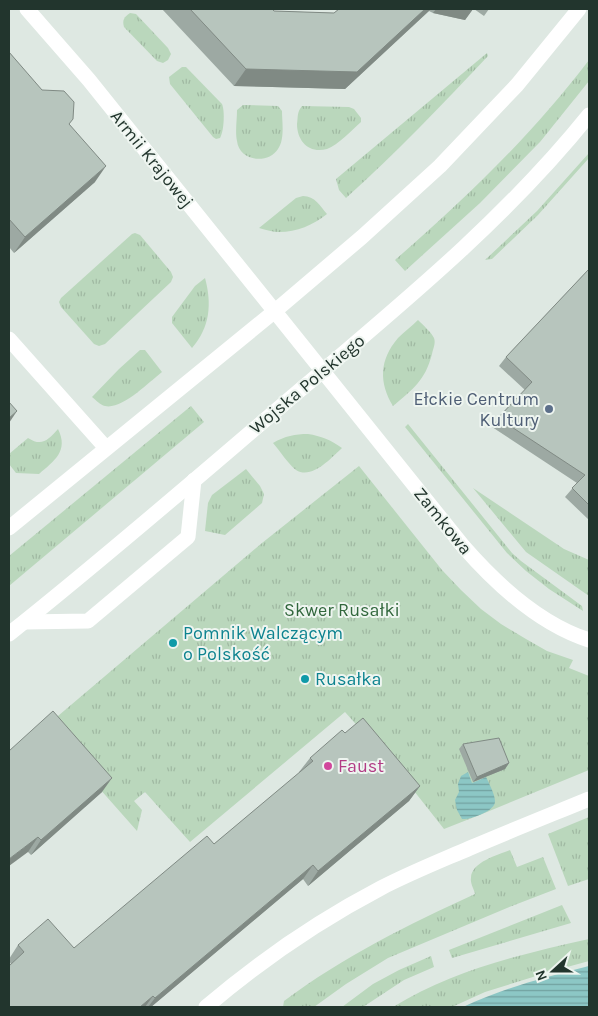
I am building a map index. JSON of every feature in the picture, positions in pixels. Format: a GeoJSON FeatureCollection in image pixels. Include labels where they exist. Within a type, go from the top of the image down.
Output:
{"type":"FeatureCollection","features":[{"type":"Feature","properties":{"kind":"street","name":"Armii Krajowej"},"geometry":{"type":"LineString","coordinates":[[27,9],[89,80],[322,371]]}},
{"type":"Feature","properties":{"kind":"street"},"geometry":{"type":"LineString","coordinates":[[9,528],[362,237],[440,166],[517,85],[580,9]]}},
{"type":"Feature","properties":{"kind":"street","name":"Wojska Polskiego"},"geometry":{"type":"LineString","coordinates":[[9,634],[412,295],[474,239],[524,189],[589,115]]}},
{"type":"Feature","properties":{"kind":"street"},"geometry":{"type":"LineString","coordinates":[[9,339],[106,448]]}},
{"type":"Feature","properties":{"kind":"street","name":"Zamkowa"},"geometry":{"type":"LineString","coordinates":[[322,371],[485,571],[505,590],[545,618],[559,627],[589,640]]}},
{"type":"Feature","properties":{"kind":"street"},"geometry":{"type":"LineString","coordinates":[[25,622],[88,621],[188,537],[194,480]]}},
{"type":"Feature","properties":{"kind":"street"},"geometry":{"type":"LineString","coordinates":[[206,1007],[284,945],[381,888],[419,870],[589,799]]}},
{"type":"Feature","properties":{"kind":"green space"},"geometry":{"type":"Polygon","coordinates":[[[130,13],[136,14],[168,48],[171,54],[168,60],[163,63],[157,61],[124,27],[124,19],[130,13]]]}},
{"type":"Feature","properties":{"kind":"green space"},"geometry":{"type":"Polygon","coordinates":[[[487,53],[488,56],[436,111],[346,198],[339,190],[336,179],[487,53]]]}},
{"type":"Feature","properties":{"kind":"green space"},"geometry":{"type":"Polygon","coordinates":[[[589,60],[589,81],[540,142],[480,203],[405,271],[395,260],[497,165],[545,114],[589,60]]]}},
{"type":"Feature","properties":{"kind":"green space"},"geometry":{"type":"Polygon","coordinates":[[[182,67],[186,67],[222,104],[224,121],[220,138],[216,139],[213,137],[170,84],[169,77],[182,67]]]}},
{"type":"Feature","properties":{"kind":"green space"},"geometry":{"type":"Polygon","coordinates":[[[243,105],[278,106],[282,111],[282,140],[278,149],[268,157],[261,159],[248,157],[239,148],[236,134],[237,110],[243,105]]]}},
{"type":"Feature","properties":{"kind":"green space"},"geometry":{"type":"Polygon","coordinates":[[[302,106],[349,107],[354,109],[361,118],[361,122],[336,144],[327,149],[315,150],[305,145],[299,136],[297,124],[299,110],[302,106]]]}},
{"type":"Feature","properties":{"kind":"green space"},"geometry":{"type":"Polygon","coordinates":[[[589,153],[589,158],[538,215],[492,259],[485,260],[537,211],[589,153]]]}},
{"type":"Feature","properties":{"kind":"green space"},"geometry":{"type":"Polygon","coordinates":[[[303,196],[314,200],[327,214],[310,225],[292,231],[277,232],[259,228],[296,198],[303,196]]]}},
{"type":"Feature","properties":{"kind":"green space"},"geometry":{"type":"Polygon","coordinates":[[[135,233],[140,235],[171,272],[173,277],[171,282],[105,344],[99,346],[94,344],[61,307],[59,302],[61,298],[135,233]]]}},
{"type":"Feature","properties":{"kind":"green space"},"geometry":{"type":"Polygon","coordinates":[[[205,278],[209,306],[208,315],[203,332],[192,348],[172,323],[172,317],[195,286],[205,278]]]}},
{"type":"Feature","properties":{"kind":"green space"},"geometry":{"type":"Polygon","coordinates":[[[418,320],[434,338],[435,344],[422,378],[393,406],[383,380],[384,363],[398,338],[418,320]]]}},
{"type":"Feature","properties":{"kind":"green space"},"geometry":{"type":"Polygon","coordinates":[[[140,350],[145,350],[162,372],[127,400],[112,406],[100,404],[92,397],[140,350]]]}},
{"type":"Feature","properties":{"kind":"green space"},"geometry":{"type":"Polygon","coordinates":[[[191,406],[204,422],[9,586],[9,556],[191,406]]]}},
{"type":"Feature","properties":{"kind":"green space"},"geometry":{"type":"Polygon","coordinates":[[[408,424],[512,553],[582,606],[583,611],[549,589],[507,553],[405,427],[408,424]]]}},
{"type":"Feature","properties":{"kind":"green space"},"geometry":{"type":"Polygon","coordinates":[[[58,429],[62,443],[55,460],[39,474],[16,473],[9,464],[9,454],[28,438],[41,442],[58,429]]]}},
{"type":"Feature","properties":{"kind":"green space"},"geometry":{"type":"Polygon","coordinates":[[[308,434],[326,439],[342,448],[315,470],[302,472],[296,470],[288,462],[273,443],[290,436],[308,434]]]}},
{"type":"Feature","properties":{"kind":"green space","name":"Skwer Rusałki"},"geometry":{"type":"Polygon","coordinates":[[[359,466],[442,570],[481,609],[501,624],[547,651],[573,660],[569,668],[589,676],[589,770],[444,829],[403,777],[345,712],[190,842],[145,792],[134,801],[142,810],[137,831],[45,727],[262,543],[359,466]]]}},
{"type":"Feature","properties":{"kind":"green space"},"geometry":{"type":"Polygon","coordinates":[[[246,469],[264,494],[262,503],[225,535],[205,531],[208,503],[212,495],[246,469]]]}},
{"type":"Feature","properties":{"kind":"green space"},"geometry":{"type":"Polygon","coordinates":[[[473,488],[564,549],[589,560],[589,596],[526,552],[473,488]]]}},
{"type":"Feature","properties":{"kind":"green space"},"geometry":{"type":"Polygon","coordinates":[[[589,817],[589,879],[568,886],[548,834],[589,817]]]}},
{"type":"Feature","properties":{"kind":"green space"},"geometry":{"type":"Polygon","coordinates":[[[510,850],[517,867],[543,857],[556,889],[388,958],[346,984],[314,1007],[283,1007],[284,1001],[329,970],[401,929],[475,894],[471,880],[472,872],[475,868],[480,863],[510,850]]]}},
{"type":"Feature","properties":{"kind":"green space"},"geometry":{"type":"Polygon","coordinates":[[[562,905],[571,923],[452,958],[449,950],[562,905]]]}},
{"type":"Feature","properties":{"kind":"green space"},"geometry":{"type":"Polygon","coordinates":[[[589,939],[589,961],[485,992],[452,1007],[393,1007],[416,994],[464,973],[513,957],[589,939]]]}},
{"type":"Feature","properties":{"kind":"green space"},"geometry":{"type":"Polygon","coordinates":[[[431,956],[434,967],[404,980],[363,1007],[342,1007],[373,984],[431,956]]]}},
{"type":"Feature","properties":{"kind":"water"},"geometry":{"type":"Polygon","coordinates":[[[468,772],[472,783],[486,777],[495,801],[494,805],[487,811],[462,819],[457,810],[455,800],[459,792],[458,784],[461,776],[468,772]]]}},
{"type":"Feature","properties":{"kind":"water"},"geometry":{"type":"Polygon","coordinates":[[[589,966],[589,1007],[463,1007],[509,989],[589,966]]]}},
{"type":"Feature","properties":{"kind":"building"},"geometry":{"type":"Polygon","coordinates":[[[190,9],[272,9],[274,11],[334,13],[339,9],[425,9],[357,72],[246,69],[190,9]]]}},
{"type":"Feature","properties":{"kind":"building"},"geometry":{"type":"Polygon","coordinates":[[[9,52],[42,90],[64,91],[74,102],[73,119],[69,124],[106,166],[25,237],[9,219],[9,52]]]}},
{"type":"Feature","properties":{"kind":"building","name":"Ełckie Centrum Kultury"},"geometry":{"type":"Polygon","coordinates":[[[589,269],[589,505],[572,488],[585,475],[498,418],[532,382],[506,357],[589,269]]]}},
{"type":"Feature","properties":{"kind":"building"},"geometry":{"type":"Polygon","coordinates":[[[9,402],[17,411],[9,418],[9,402]]]}},
{"type":"Feature","properties":{"kind":"building"},"geometry":{"type":"Polygon","coordinates":[[[53,711],[112,778],[41,840],[38,837],[9,859],[9,751],[53,711]]]}},
{"type":"Feature","properties":{"kind":"building"},"geometry":{"type":"Polygon","coordinates":[[[363,718],[420,786],[318,871],[313,865],[155,998],[153,996],[140,1007],[9,1007],[9,966],[24,952],[18,945],[48,919],[74,948],[207,836],[214,844],[313,761],[310,758],[342,730],[345,733],[363,718]]]}},
{"type":"Feature","properties":{"kind":"building"},"geometry":{"type":"Polygon","coordinates":[[[499,738],[509,763],[477,777],[463,744],[499,738]]]}},
{"type":"Feature","properties":{"kind":"place","name":"Ełckie Centrum Kultury"},"geometry":{"type":"Point","coordinates":[549,409]}},
{"type":"Feature","properties":{"kind":"place","name":"Pomnik Walczącym o Polskość"},"geometry":{"type":"Point","coordinates":[173,643]}},
{"type":"Feature","properties":{"kind":"place","name":"Rusałka"},"geometry":{"type":"Point","coordinates":[305,679]}},
{"type":"Feature","properties":{"kind":"place","name":"Faust"},"geometry":{"type":"Point","coordinates":[328,766]}}]}
